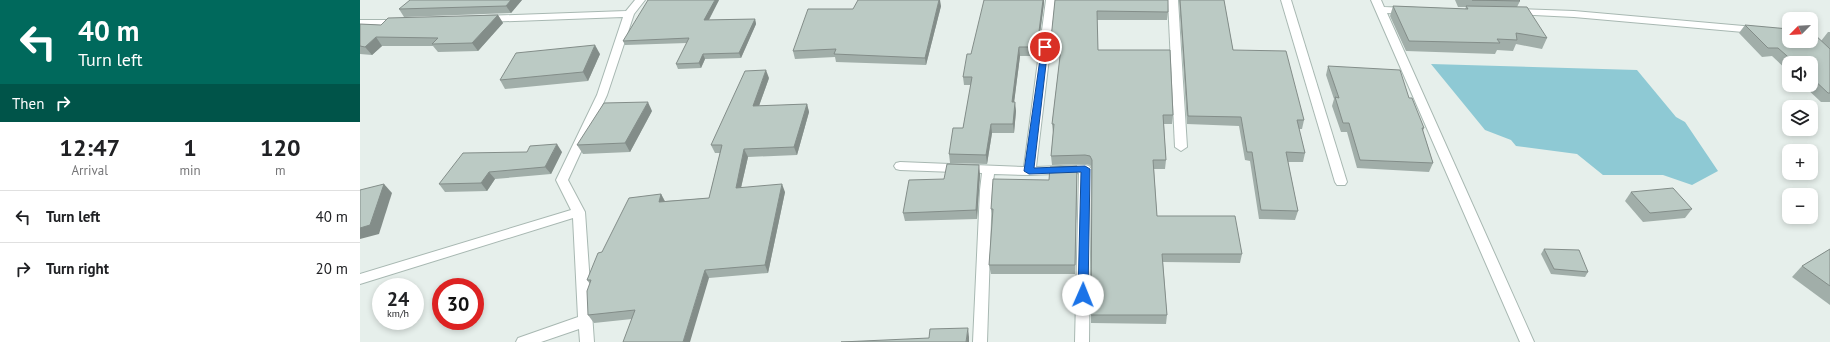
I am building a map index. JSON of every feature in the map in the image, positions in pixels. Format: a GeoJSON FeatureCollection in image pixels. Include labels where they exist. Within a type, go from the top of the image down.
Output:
{"type":"FeatureCollection","features":[{"type":"Feature","properties":{"kind":"street"},"geometry":{"type":"LineString","coordinates":[[587,342],[579,212],[562,180],[602,95],[629,14],[640,0]]}},
{"type":"Feature","properties":{"kind":"street"},"geometry":{"type":"LineString","coordinates":[[1029,171],[1051,0]]}},
{"type":"Feature","properties":{"kind":"street"},"geometry":{"type":"LineString","coordinates":[[1173,0],[1182,147]]}},
{"type":"Feature","properties":{"kind":"street"},"geometry":{"type":"LineString","coordinates":[[1286,0],[1341,182]]}},
{"type":"Feature","properties":{"kind":"street"},"geometry":{"type":"LineString","coordinates":[[1378,5],[1419,11]]}},
{"type":"Feature","properties":{"kind":"street"},"geometry":{"type":"LineString","coordinates":[[1378,5],[1527,342]]}},
{"type":"Feature","properties":{"kind":"street"},"geometry":{"type":"LineString","coordinates":[[1508,12],[1574,14],[1782,32]]}},
{"type":"Feature","properties":{"kind":"street"},"geometry":{"type":"LineString","coordinates":[[473,20],[629,14]]}},
{"type":"Feature","properties":{"kind":"street"},"geometry":{"type":"LineString","coordinates":[[360,23],[411,22]]}},
{"type":"Feature","properties":{"kind":"street"},"geometry":{"type":"LineString","coordinates":[[900,166],[1029,171],[1085,169],[1082,342]]}},
{"type":"Feature","properties":{"kind":"street"},"geometry":{"type":"LineString","coordinates":[[980,342],[986,190],[989,169]]}},
{"type":"Feature","properties":{"kind":"street"},"geometry":{"type":"LineString","coordinates":[[360,279],[579,212]]}},
{"type":"Feature","properties":{"kind":"street"},"geometry":{"type":"LineString","coordinates":[[523,342],[585,321]]}},
{"type":"Feature","properties":{"kind":"water"},"geometry":{"type":"Polygon","coordinates":[[[1431,64],[1637,70],[1676,117],[1685,122],[1718,171],[1692,185],[1663,175],[1603,175],[1577,154],[1516,146],[1511,140],[1485,130],[1431,64]]]}},
{"type":"Feature","properties":{"kind":"building"},"geometry":{"type":"Polygon","coordinates":[[[410,0],[511,0],[506,6],[399,9],[410,0]]]}},
{"type":"Feature","properties":{"kind":"building"},"geometry":{"type":"Polygon","coordinates":[[[648,0],[715,0],[704,20],[755,19],[739,53],[703,54],[699,63],[676,64],[689,38],[623,41],[648,0]]]}},
{"type":"Feature","properties":{"kind":"building"},"geometry":{"type":"Polygon","coordinates":[[[858,0],[939,0],[925,58],[834,54],[836,49],[793,51],[808,9],[853,9],[858,0]]]}},
{"type":"Feature","properties":{"kind":"building"},"geometry":{"type":"Polygon","coordinates":[[[984,0],[1043,0],[1037,47],[1019,47],[1012,102],[1015,102],[1013,124],[991,124],[986,155],[949,154],[953,128],[963,128],[972,77],[963,77],[967,54],[971,54],[984,0]]]}},
{"type":"Feature","properties":{"kind":"building"},"geometry":{"type":"Polygon","coordinates":[[[1055,0],[1168,0],[1168,12],[1097,11],[1098,50],[1170,50],[1173,115],[1163,115],[1166,160],[1153,160],[1157,216],[1235,216],[1242,254],[1162,254],[1167,315],[1091,315],[1092,160],[1090,156],[1085,155],[1051,156],[1054,124],[1052,124],[1061,48],[1050,48],[1055,0]]]}},
{"type":"Feature","properties":{"kind":"building"},"geometry":{"type":"Polygon","coordinates":[[[1180,0],[1224,0],[1233,50],[1286,51],[1304,120],[1297,120],[1305,153],[1286,152],[1298,211],[1261,210],[1252,152],[1247,152],[1241,117],[1188,116],[1180,0]]]}},
{"type":"Feature","properties":{"kind":"building"},"geometry":{"type":"Polygon","coordinates":[[[1472,0],[1519,0],[1520,1],[1472,0]]]}},
{"type":"Feature","properties":{"kind":"building"},"geometry":{"type":"Polygon","coordinates":[[[1393,6],[1468,9],[1466,6],[1527,7],[1547,38],[1516,33],[1517,40],[1497,39],[1500,43],[1409,41],[1393,6]]]}},
{"type":"Feature","properties":{"kind":"building"},"geometry":{"type":"Polygon","coordinates":[[[498,15],[472,43],[432,44],[438,38],[376,37],[365,47],[360,46],[360,24],[381,25],[388,18],[498,15]]]}},
{"type":"Feature","properties":{"kind":"building"},"geometry":{"type":"Polygon","coordinates":[[[1745,25],[1782,28],[1782,48],[1818,48],[1818,38],[1830,49],[1830,93],[1828,93],[1818,84],[1818,56],[1787,56],[1778,48],[1768,48],[1745,25]]]}},
{"type":"Feature","properties":{"kind":"building"},"geometry":{"type":"Polygon","coordinates":[[[595,45],[583,72],[500,80],[516,53],[595,45]]]}},
{"type":"Feature","properties":{"kind":"building"},"geometry":{"type":"Polygon","coordinates":[[[1328,66],[1400,70],[1409,98],[1412,98],[1424,128],[1422,128],[1433,163],[1360,160],[1349,123],[1343,123],[1335,97],[1339,98],[1328,66]]]}},
{"type":"Feature","properties":{"kind":"building"},"geometry":{"type":"Polygon","coordinates":[[[766,70],[753,106],[807,104],[794,147],[744,149],[736,188],[782,184],[765,265],[705,270],[683,342],[623,342],[635,310],[588,315],[587,291],[591,280],[587,280],[598,253],[602,252],[629,198],[661,194],[659,202],[709,198],[722,145],[711,145],[745,71],[766,70]]]}},
{"type":"Feature","properties":{"kind":"building"},"geometry":{"type":"Polygon","coordinates":[[[648,102],[625,143],[577,145],[604,103],[648,102]]]}},
{"type":"Feature","properties":{"kind":"building"},"geometry":{"type":"Polygon","coordinates":[[[557,144],[545,167],[489,172],[481,183],[439,184],[463,153],[527,152],[530,146],[557,144]]]}},
{"type":"Feature","properties":{"kind":"building"},"geometry":{"type":"Polygon","coordinates":[[[947,164],[979,165],[976,210],[903,213],[909,180],[944,179],[947,164]]]}},
{"type":"Feature","properties":{"kind":"building"},"geometry":{"type":"Polygon","coordinates":[[[1077,166],[1075,265],[989,265],[993,209],[991,209],[993,179],[1049,180],[1050,167],[1077,166]]]}},
{"type":"Feature","properties":{"kind":"building"},"geometry":{"type":"Polygon","coordinates":[[[384,184],[370,225],[360,228],[360,190],[384,184]]]}},
{"type":"Feature","properties":{"kind":"building"},"geometry":{"type":"Polygon","coordinates":[[[1673,188],[1692,209],[1650,213],[1631,192],[1673,188]]]}},
{"type":"Feature","properties":{"kind":"building"},"geometry":{"type":"Polygon","coordinates":[[[1544,249],[1579,250],[1588,272],[1554,269],[1544,249]]]}},
{"type":"Feature","properties":{"kind":"building"},"geometry":{"type":"Polygon","coordinates":[[[1830,249],[1830,286],[1802,266],[1830,249]]]}},
{"type":"Feature","properties":{"kind":"building"},"geometry":{"type":"Polygon","coordinates":[[[968,328],[966,342],[841,342],[929,338],[930,329],[968,328]]]}},
{"type":"Feature","properties":{"kind":"route"},"geometry":{"type":"LineString","coordinates":[[1045,47],[1029,171],[1085,169],[1083,295]]}}]}
